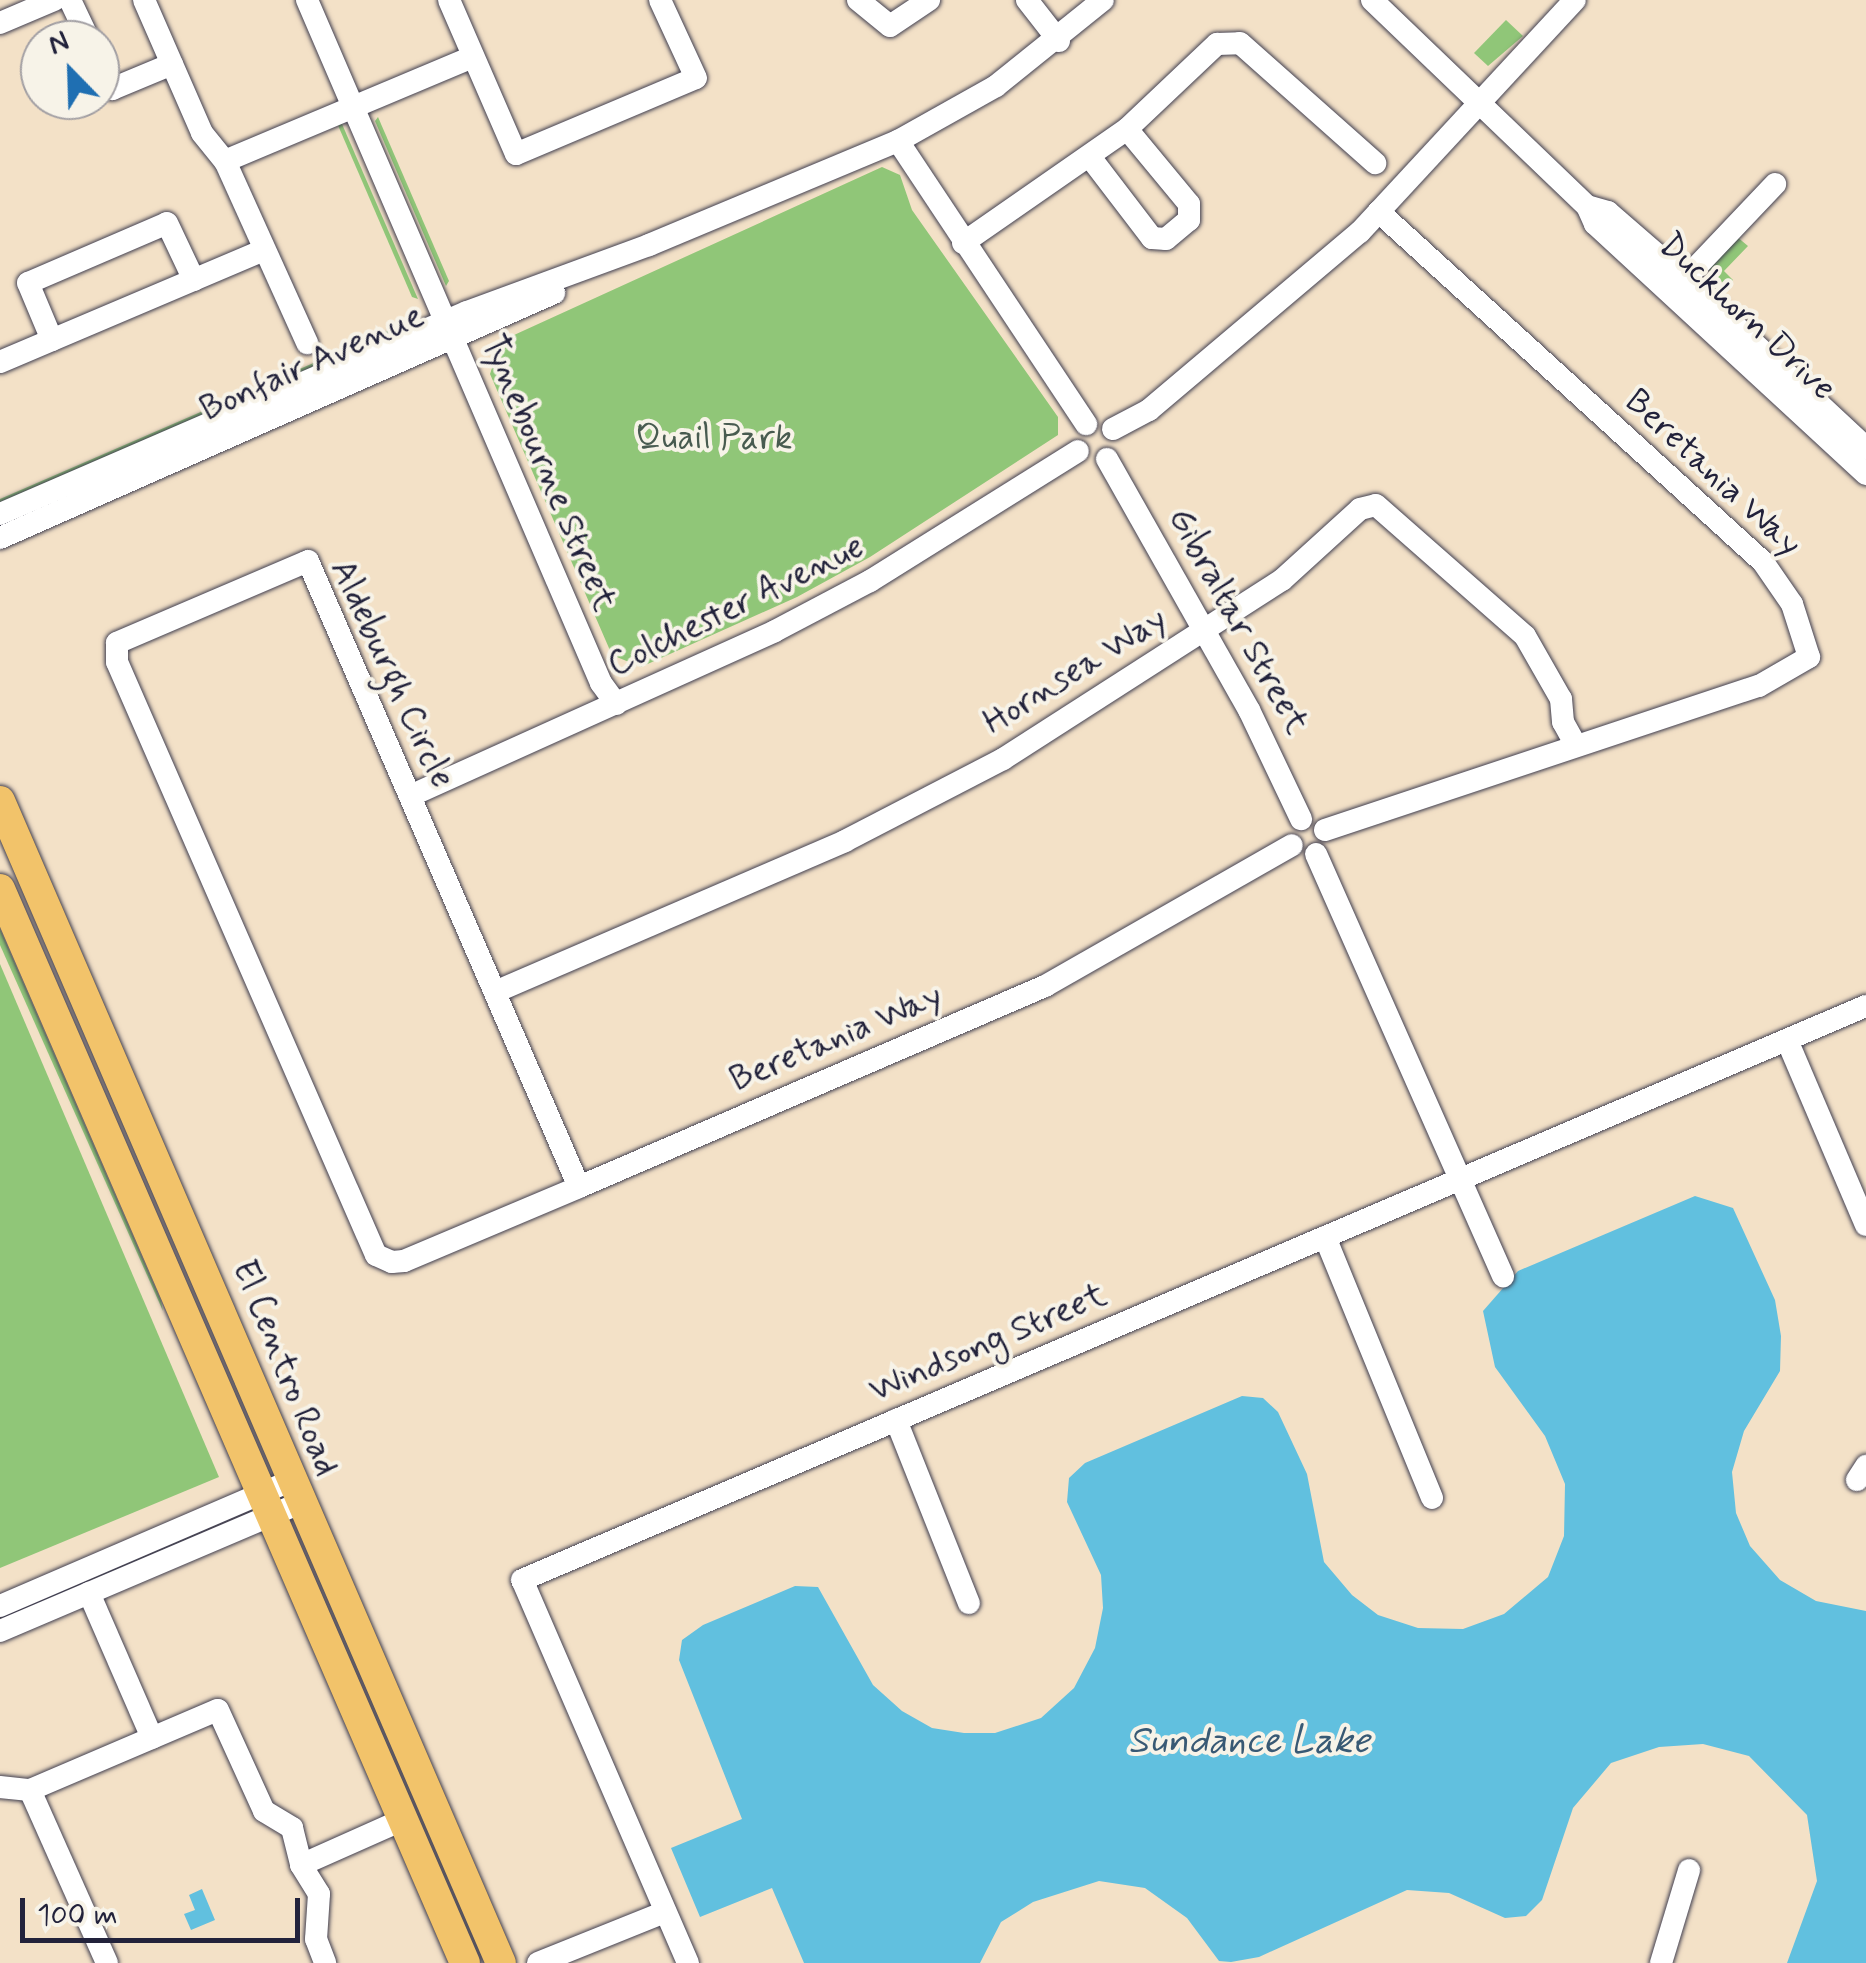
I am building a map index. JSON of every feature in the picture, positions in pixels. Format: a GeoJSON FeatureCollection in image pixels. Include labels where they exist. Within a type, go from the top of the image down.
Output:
{"type":"FeatureCollection","features":[{"type":"Feature","properties":{"kind":"main road","name":"El Centro Road"},"geometry":{"type":"LineString","coordinates":[[0,801],[501,1963]]}},
{"type":"Feature","properties":{"kind":"main road","name":"El Centro Road"},"geometry":{"type":"LineString","coordinates":[[0,889],[465,1963]]}},
{"type":"Feature","properties":{"kind":"street"},"geometry":{"type":"LineString","coordinates":[[3,14],[54,0]]}},
{"type":"Feature","properties":{"kind":"street"},"geometry":{"type":"LineString","coordinates":[[144,0],[202,133],[225,161],[307,343]]}},
{"type":"Feature","properties":{"kind":"street","name":"Tynebourne Street"},"geometry":{"type":"LineString","coordinates":[[308,0],[448,331],[616,704]]}},
{"type":"Feature","properties":{"kind":"street"},"geometry":{"type":"LineString","coordinates":[[448,0],[516,154],[696,78],[660,0]]}},
{"type":"Feature","properties":{"kind":"street"},"geometry":{"type":"LineString","coordinates":[[858,0],[890,26],[929,0]]}},
{"type":"Feature","properties":{"kind":"street"},"geometry":{"type":"LineString","coordinates":[[1026,0],[1059,41]]}},
{"type":"Feature","properties":{"kind":"street","name":"Bonfair Avenue"},"geometry":{"type":"LineString","coordinates":[[0,514],[898,141],[1059,41],[1103,0]]}},
{"type":"Feature","properties":{"kind":"street","name":"Duckhorn Drive"},"geometry":{"type":"LineString","coordinates":[[1372,0],[1587,206],[1595,224],[1866,474]]}},
{"type":"Feature","properties":{"kind":"street"},"geometry":{"type":"LineString","coordinates":[[1113,429],[1149,410],[1379,212],[1478,100],[1575,0]]}},
{"type":"Feature","properties":{"kind":"street"},"geometry":{"type":"LineString","coordinates":[[964,244],[1127,130],[1217,44],[1240,43],[1375,163]]}},
{"type":"Feature","properties":{"kind":"street"},"geometry":{"type":"LineString","coordinates":[[225,161],[473,56]]}},
{"type":"Feature","properties":{"kind":"street"},"geometry":{"type":"LineString","coordinates":[[120,86],[172,64]]}},
{"type":"Feature","properties":{"kind":"street"},"geometry":{"type":"LineString","coordinates":[[1090,157],[1152,238],[1166,238],[1189,220],[1189,204],[1127,130]]}},
{"type":"Feature","properties":{"kind":"street"},"geometry":{"type":"LineString","coordinates":[[898,141],[1086,424]]}},
{"type":"Feature","properties":{"kind":"street"},"geometry":{"type":"LineString","coordinates":[[1686,279],[1775,184]]}},
{"type":"Feature","properties":{"kind":"street","name":"Duckhorn Drive"},"geometry":{"type":"LineString","coordinates":[[1587,206],[1608,212],[1686,279],[1866,448]]}},
{"type":"Feature","properties":{"kind":"street","name":"Beretania Way"},"geometry":{"type":"LineString","coordinates":[[1326,830],[1795,670],[1810,657],[1805,632],[1763,562],[1379,212]]}},
{"type":"Feature","properties":{"kind":"street"},"geometry":{"type":"LineString","coordinates":[[52,340],[28,283],[168,223],[194,280]]}},
{"type":"Feature","properties":{"kind":"street"},"geometry":{"type":"LineString","coordinates":[[0,362],[264,250]]}},
{"type":"Feature","properties":{"kind":"street","name":"Bonfair Avenue"},"geometry":{"type":"LineString","coordinates":[[0,538],[448,331]]}},
{"type":"Feature","properties":{"kind":"street"},"geometry":{"type":"LineString","coordinates":[[1102,421],[1113,429],[1116,448],[1107,459],[1094,462],[1078,451],[1076,438],[1086,424],[1102,421]]}},
{"type":"Feature","properties":{"kind":"street","name":"Colchester Avenue"},"geometry":{"type":"LineString","coordinates":[[410,796],[616,704],[870,581],[1078,451]]}},
{"type":"Feature","properties":{"kind":"street","name":"Gibraltar Street"},"geometry":{"type":"LineString","coordinates":[[1107,459],[1204,630],[1300,820]]}},
{"type":"Feature","properties":{"kind":"street","name":"Hornsea Way"},"geometry":{"type":"LineString","coordinates":[[496,992],[925,802],[1282,580],[1360,509],[1376,505],[1524,636],[1561,699],[1562,722],[1576,745]]}},
{"type":"Feature","properties":{"kind":"street","name":"Aldeburgh Circle"},"geometry":{"type":"LineString","coordinates":[[392,1262],[376,1254],[117,662],[117,644],[308,560],[578,1187]]}},
{"type":"Feature","properties":{"kind":"street"},"geometry":{"type":"LineString","coordinates":[[1300,820],[1326,830],[1326,842],[1316,854],[1301,854],[1292,846],[1290,834],[1300,820]]}},
{"type":"Feature","properties":{"kind":"street","name":"Beretania Way"},"geometry":{"type":"LineString","coordinates":[[392,1262],[578,1187],[1045,986],[1292,846]]}},
{"type":"Feature","properties":{"kind":"street"},"geometry":{"type":"LineString","coordinates":[[1316,854],[1388,1024],[1503,1276]]}},
{"type":"Feature","properties":{"kind":"street","name":"Windsong Street"},"geometry":{"type":"LineString","coordinates":[[688,1963],[522,1580],[1866,1006]]}},
{"type":"Feature","properties":{"kind":"street"},"geometry":{"type":"LineString","coordinates":[[1787,1040],[1866,1225]]}},
{"type":"Feature","properties":{"kind":"street"},"geometry":{"type":"LineString","coordinates":[[1326,1237],[1432,1498]]}},
{"type":"Feature","properties":{"kind":"street"},"geometry":{"type":"LineString","coordinates":[[896,1420],[969,1603]]}},
{"type":"Feature","properties":{"kind":"street"},"geometry":{"type":"LineString","coordinates":[[0,1606],[295,1492]]}},
{"type":"Feature","properties":{"kind":"street"},"geometry":{"type":"LineString","coordinates":[[0,1631],[89,1593],[265,1505]]}},
{"type":"Feature","properties":{"kind":"street"},"geometry":{"type":"LineString","coordinates":[[89,1593],[152,1738]]}},
{"type":"Feature","properties":{"kind":"street"},"geometry":{"type":"LineString","coordinates":[[0,1786],[30,1790],[218,1710],[264,1810],[292,1828],[300,1865],[320,1894],[316,1940],[324,1963]]}},
{"type":"Feature","properties":{"kind":"street"},"geometry":{"type":"LineString","coordinates":[[30,1790],[107,1963]]}},
{"type":"Feature","properties":{"kind":"street"},"geometry":{"type":"LineString","coordinates":[[300,1865],[402,1820]]}},
{"type":"Feature","properties":{"kind":"street"},"geometry":{"type":"LineString","coordinates":[[1661,1963],[1690,1870]]}},
{"type":"Feature","properties":{"kind":"street"},"geometry":{"type":"LineString","coordinates":[[538,1963],[665,1912]]}},
{"type":"Feature","properties":{"kind":"green space"},"geometry":{"type":"Polygon","coordinates":[[[1506,20],[1523,36],[1488,66],[1474,53],[1506,20]]]}},
{"type":"Feature","properties":{"kind":"green space"},"geometry":{"type":"Polygon","coordinates":[[[378,117],[449,281],[446,286],[375,121],[378,117]]]}},
{"type":"Feature","properties":{"kind":"green space"},"geometry":{"type":"Polygon","coordinates":[[[337,123],[342,124],[418,299],[412,297],[337,123]]]}},
{"type":"Feature","properties":{"kind":"green space","name":"Quail Park"},"geometry":{"type":"Polygon","coordinates":[[[882,167],[900,175],[912,210],[1058,417],[1058,435],[870,557],[797,597],[641,667],[612,655],[490,374],[501,341],[882,167]]]}},
{"type":"Feature","properties":{"kind":"green space"},"geometry":{"type":"Polygon","coordinates":[[[1736,236],[1748,246],[1724,271],[1733,280],[1727,287],[1709,270],[1736,236]]]}},
{"type":"Feature","properties":{"kind":"green space"},"geometry":{"type":"Polygon","coordinates":[[[399,326],[405,329],[0,504],[0,499],[399,326]]]}},
{"type":"Feature","properties":{"kind":"green space"},"geometry":{"type":"Polygon","coordinates":[[[0,929],[161,1301],[163,1311],[0,945],[0,929]]]}},
{"type":"Feature","properties":{"kind":"green space"},"geometry":{"type":"Polygon","coordinates":[[[0,964],[219,1477],[0,1568],[0,964]]]}},
{"type":"Feature","properties":{"kind":"water","name":"Sundance Lake"},"geometry":{"type":"Polygon","coordinates":[[[1695,1196],[1733,1208],[1775,1300],[1781,1336],[1780,1371],[1744,1431],[1732,1472],[1736,1513],[1750,1546],[1780,1580],[1816,1601],[1866,1611],[1866,1963],[1787,1963],[1817,1881],[1807,1815],[1749,1756],[1703,1744],[1659,1747],[1611,1763],[1573,1808],[1542,1900],[1526,1916],[1505,1918],[1449,1893],[1407,1890],[1259,1957],[1231,1962],[1219,1961],[1187,1918],[1145,1888],[1099,1881],[1033,1902],[1001,1922],[980,1963],[804,1963],[772,1888],[700,1917],[671,1848],[742,1819],[679,1660],[682,1640],[703,1625],[795,1586],[818,1587],[873,1685],[902,1711],[932,1728],[964,1733],[995,1733],[1041,1718],[1074,1688],[1095,1648],[1103,1608],[1101,1575],[1067,1502],[1069,1478],[1085,1463],[1242,1396],[1263,1398],[1278,1412],[1307,1474],[1324,1562],[1352,1595],[1378,1615],[1418,1628],[1463,1629],[1504,1614],[1548,1577],[1564,1536],[1565,1484],[1545,1436],[1495,1367],[1483,1311],[1518,1271],[1695,1196]]]}},
{"type":"Feature","properties":{"kind":"water"},"geometry":{"type":"Polygon","coordinates":[[[202,1889],[215,1920],[191,1930],[184,1914],[195,1910],[189,1895],[202,1889]]]}}]}
